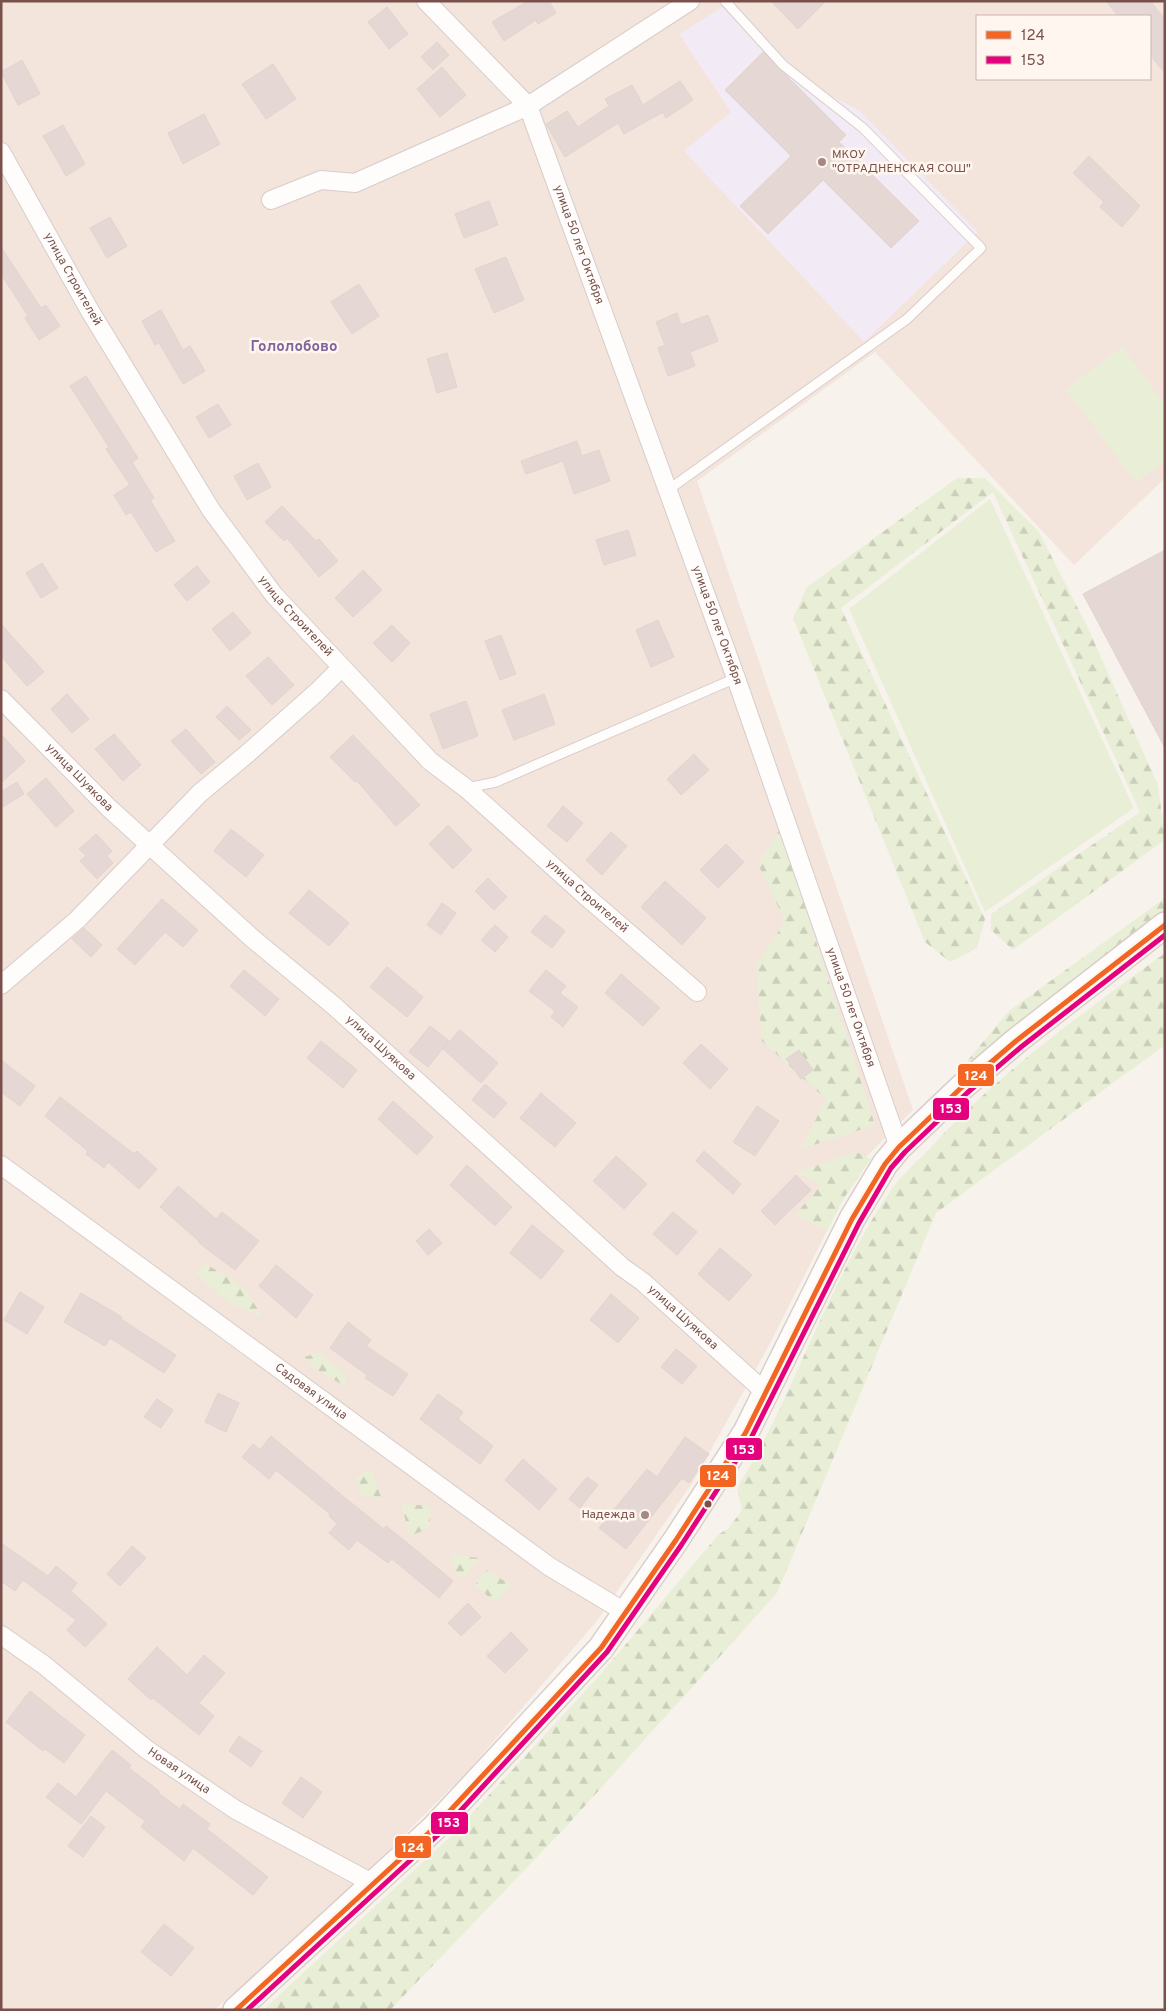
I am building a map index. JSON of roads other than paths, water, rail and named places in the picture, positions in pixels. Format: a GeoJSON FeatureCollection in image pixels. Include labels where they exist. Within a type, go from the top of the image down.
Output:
{"type":"FeatureCollection","features":[{"type":"Feature","properties":{"kind":"street","name":"улица 50 лет Октября"},"geometry":{"type":"LineString","coordinates":[[426,1],[528,106],[736,678],[899,1147]]}},
{"type":"Feature","properties":{"kind":"street"},"geometry":{"type":"LineString","coordinates":[[271,200],[321,180],[355,183],[528,106],[690,1]]}},
{"type":"Feature","properties":{"kind":"street","name":"улица Строителей"},"geometry":{"type":"LineString","coordinates":[[1,152],[90,311],[210,510],[274,595],[430,761],[466,788],[588,898],[697,992]]}},
{"type":"Feature","properties":{"kind":"street"},"geometry":{"type":"LineString","coordinates":[[1,985],[78,920],[200,793],[254,748],[341,668]]}},
{"type":"Feature","properties":{"kind":"street","name":"улица Шуякова"},"geometry":{"type":"LineString","coordinates":[[1,699],[56,758],[150,846],[253,939],[333,1005],[622,1267],[643,1282],[765,1392]]}},
{"type":"Feature","properties":{"kind":"street"},"geometry":{"type":"LineString","coordinates":[[236,2010],[434,1828],[601,1648],[746,1432],[852,1219],[885,1164],[899,1147],[962,1087],[1023,1035],[1165,925]]}},
{"type":"Feature","properties":{"kind":"street","name":"Садовая улица"},"geometry":{"type":"LineString","coordinates":[[1,1165],[550,1568],[625,1612]]}},
{"type":"Feature","properties":{"kind":"street","name":"Новая улица"},"geometry":{"type":"LineString","coordinates":[[1,1635],[44,1665],[146,1749],[236,1810],[372,1883]]}},
{"type":"Feature","properties":{"kind":"lane"},"geometry":{"type":"LineString","coordinates":[[668,490],[907,319],[981,248],[863,128],[784,65],[725,1]]}},
{"type":"Feature","properties":{"kind":"lane"},"geometry":{"type":"LineString","coordinates":[[466,788],[496,782],[736,678]]}},
{"type":"Feature","properties":{"kind":"place","name":"МКОУ \"ОТРАДНЕНСКАЯ СОШ\""},"geometry":{"type":"Point","coordinates":[822,162]}},
{"type":"Feature","properties":{"kind":"place","name":"Надежда"},"geometry":{"type":"Point","coordinates":[645,1515]}},
{"type":"Feature","properties":{"kind":"district","name":"Гололобово"},"geometry":{"type":"Point","coordinates":[294,347]}}]}
